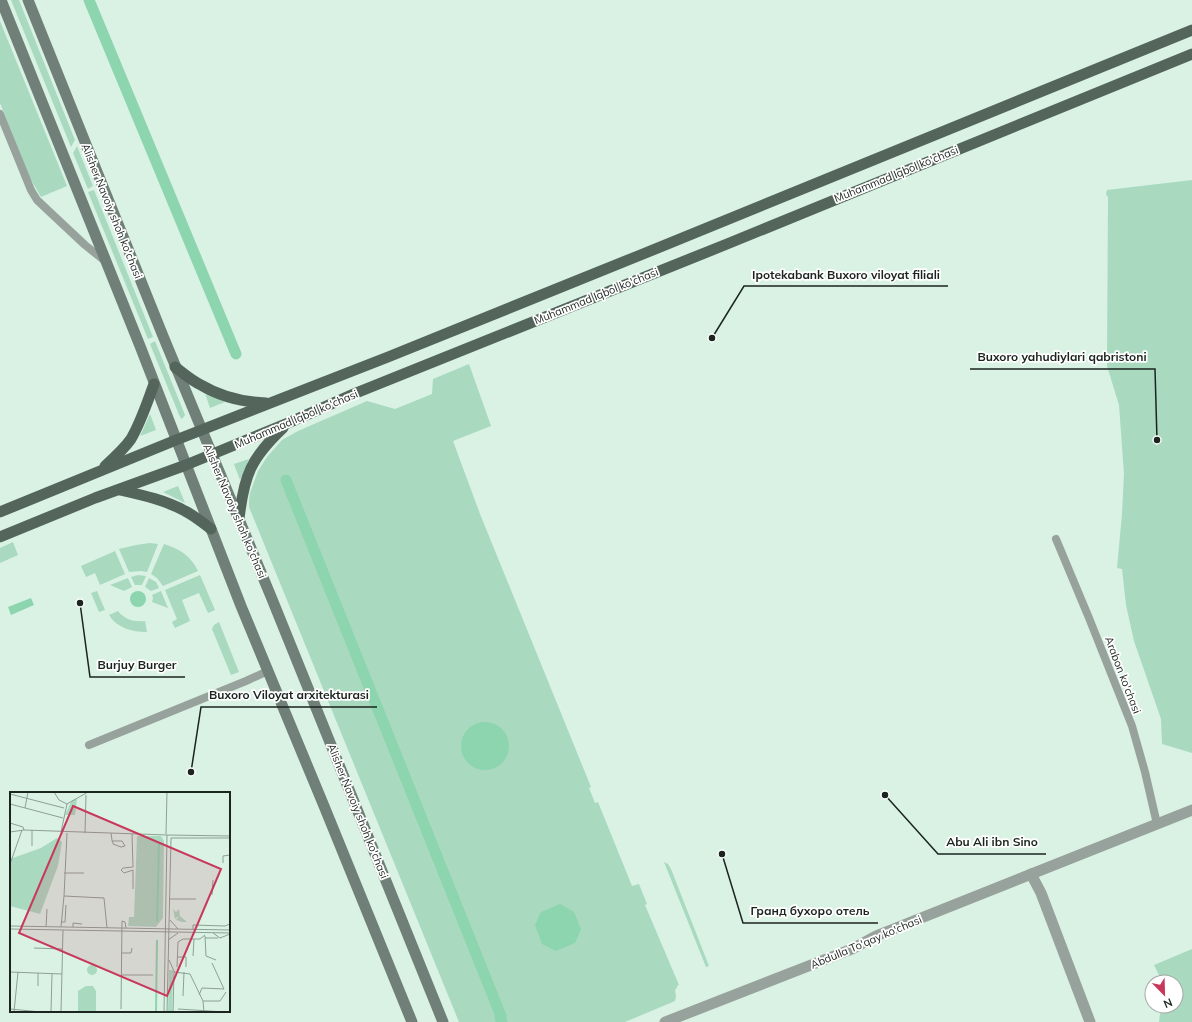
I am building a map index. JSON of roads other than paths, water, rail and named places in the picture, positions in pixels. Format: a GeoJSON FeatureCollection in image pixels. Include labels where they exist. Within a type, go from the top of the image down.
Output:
{"type":"FeatureCollection","features":[{"type":"Feature","properties":{"kind":"main road"},"geometry":{"type":"LineString","coordinates":[[1,0],[106,261],[211,529],[412,1022]]}},
{"type":"Feature","properties":{"kind":"main road","name":"Alisher Navoiy shoh ko'chasi"},"geometry":{"type":"LineString","coordinates":[[28,0],[175,367],[239,519],[443,1022]]}},
{"type":"Feature","properties":{"kind":"main road","name":"Muhammad Iqbol ko'chasi"},"geometry":{"type":"LineString","coordinates":[[0,512],[887,155],[1192,30]]}},
{"type":"Feature","properties":{"kind":"main road","name":"Muhammad Iqbol ko'chasi"},"geometry":{"type":"LineString","coordinates":[[0,538],[60,512],[186,465],[356,393],[727,244],[1192,54]]}},
{"type":"Feature","properties":{"kind":"main road"},"geometry":{"type":"LineString","coordinates":[[175,367],[200,385],[228,398],[271,404]]}},
{"type":"Feature","properties":{"kind":"main road"},"geometry":{"type":"LineString","coordinates":[[98,472],[115,457],[130,439],[142,417],[154,384]]}},
{"type":"Feature","properties":{"kind":"main road"},"geometry":{"type":"LineString","coordinates":[[239,519],[241,497],[250,469],[262,450],[288,423]]}},
{"type":"Feature","properties":{"kind":"main road"},"geometry":{"type":"LineString","coordinates":[[120,490],[152,498],[174,506],[187,512],[211,529]]}},
{"type":"Feature","properties":{"kind":"street"},"geometry":{"type":"LineString","coordinates":[[0,114],[31,190],[37,200],[85,245],[106,261]]}},
{"type":"Feature","properties":{"kind":"street","name":"Arabon ko'chasi"},"geometry":{"type":"LineString","coordinates":[[1056,538],[1132,726],[1145,772],[1156,824]]}},
{"type":"Feature","properties":{"kind":"street"},"geometry":{"type":"LineString","coordinates":[[89,745],[246,681],[268,670]]}},
{"type":"Feature","properties":{"kind":"street","name":"Abdulla To'qay ko'chasi"},"geometry":{"type":"LineString","coordinates":[[665,1022],[852,949],[876,936],[1192,810]]}},
{"type":"Feature","properties":{"kind":"street"},"geometry":{"type":"LineString","coordinates":[[1031,874],[1041,893],[1090,1022]]}},
{"type":"Feature","properties":{"kind":"waterway"},"geometry":{"type":"LineString","coordinates":[[89,0],[236,354]]}},
{"type":"Feature","properties":{"kind":"waterway"},"geometry":{"type":"LineString","coordinates":[[286,480],[501,1016],[500,1018],[502,1022]]}},
{"type":"Feature","properties":{"kind":"place","name":"Ipotekabank Buxoro viloyat filiali"},"geometry":{"type":"Point","coordinates":[712,338]}},
{"type":"Feature","properties":{"kind":"place","name":"Buxoro yahudiylari qabristoni"},"geometry":{"type":"Point","coordinates":[1157,440]}},
{"type":"Feature","properties":{"kind":"place","name":"Burjuy Burger"},"geometry":{"type":"Point","coordinates":[80,603]}},
{"type":"Feature","properties":{"kind":"place","name":"Buxoro Viloyat arxitekturasi"},"geometry":{"type":"Point","coordinates":[191,772]}},
{"type":"Feature","properties":{"kind":"place","name":"Abu Ali ibn Sino"},"geometry":{"type":"Point","coordinates":[885,795]}},
{"type":"Feature","properties":{"kind":"place","name":"Гранд бухоро отель"},"geometry":{"type":"Point","coordinates":[722,854]}}]}
